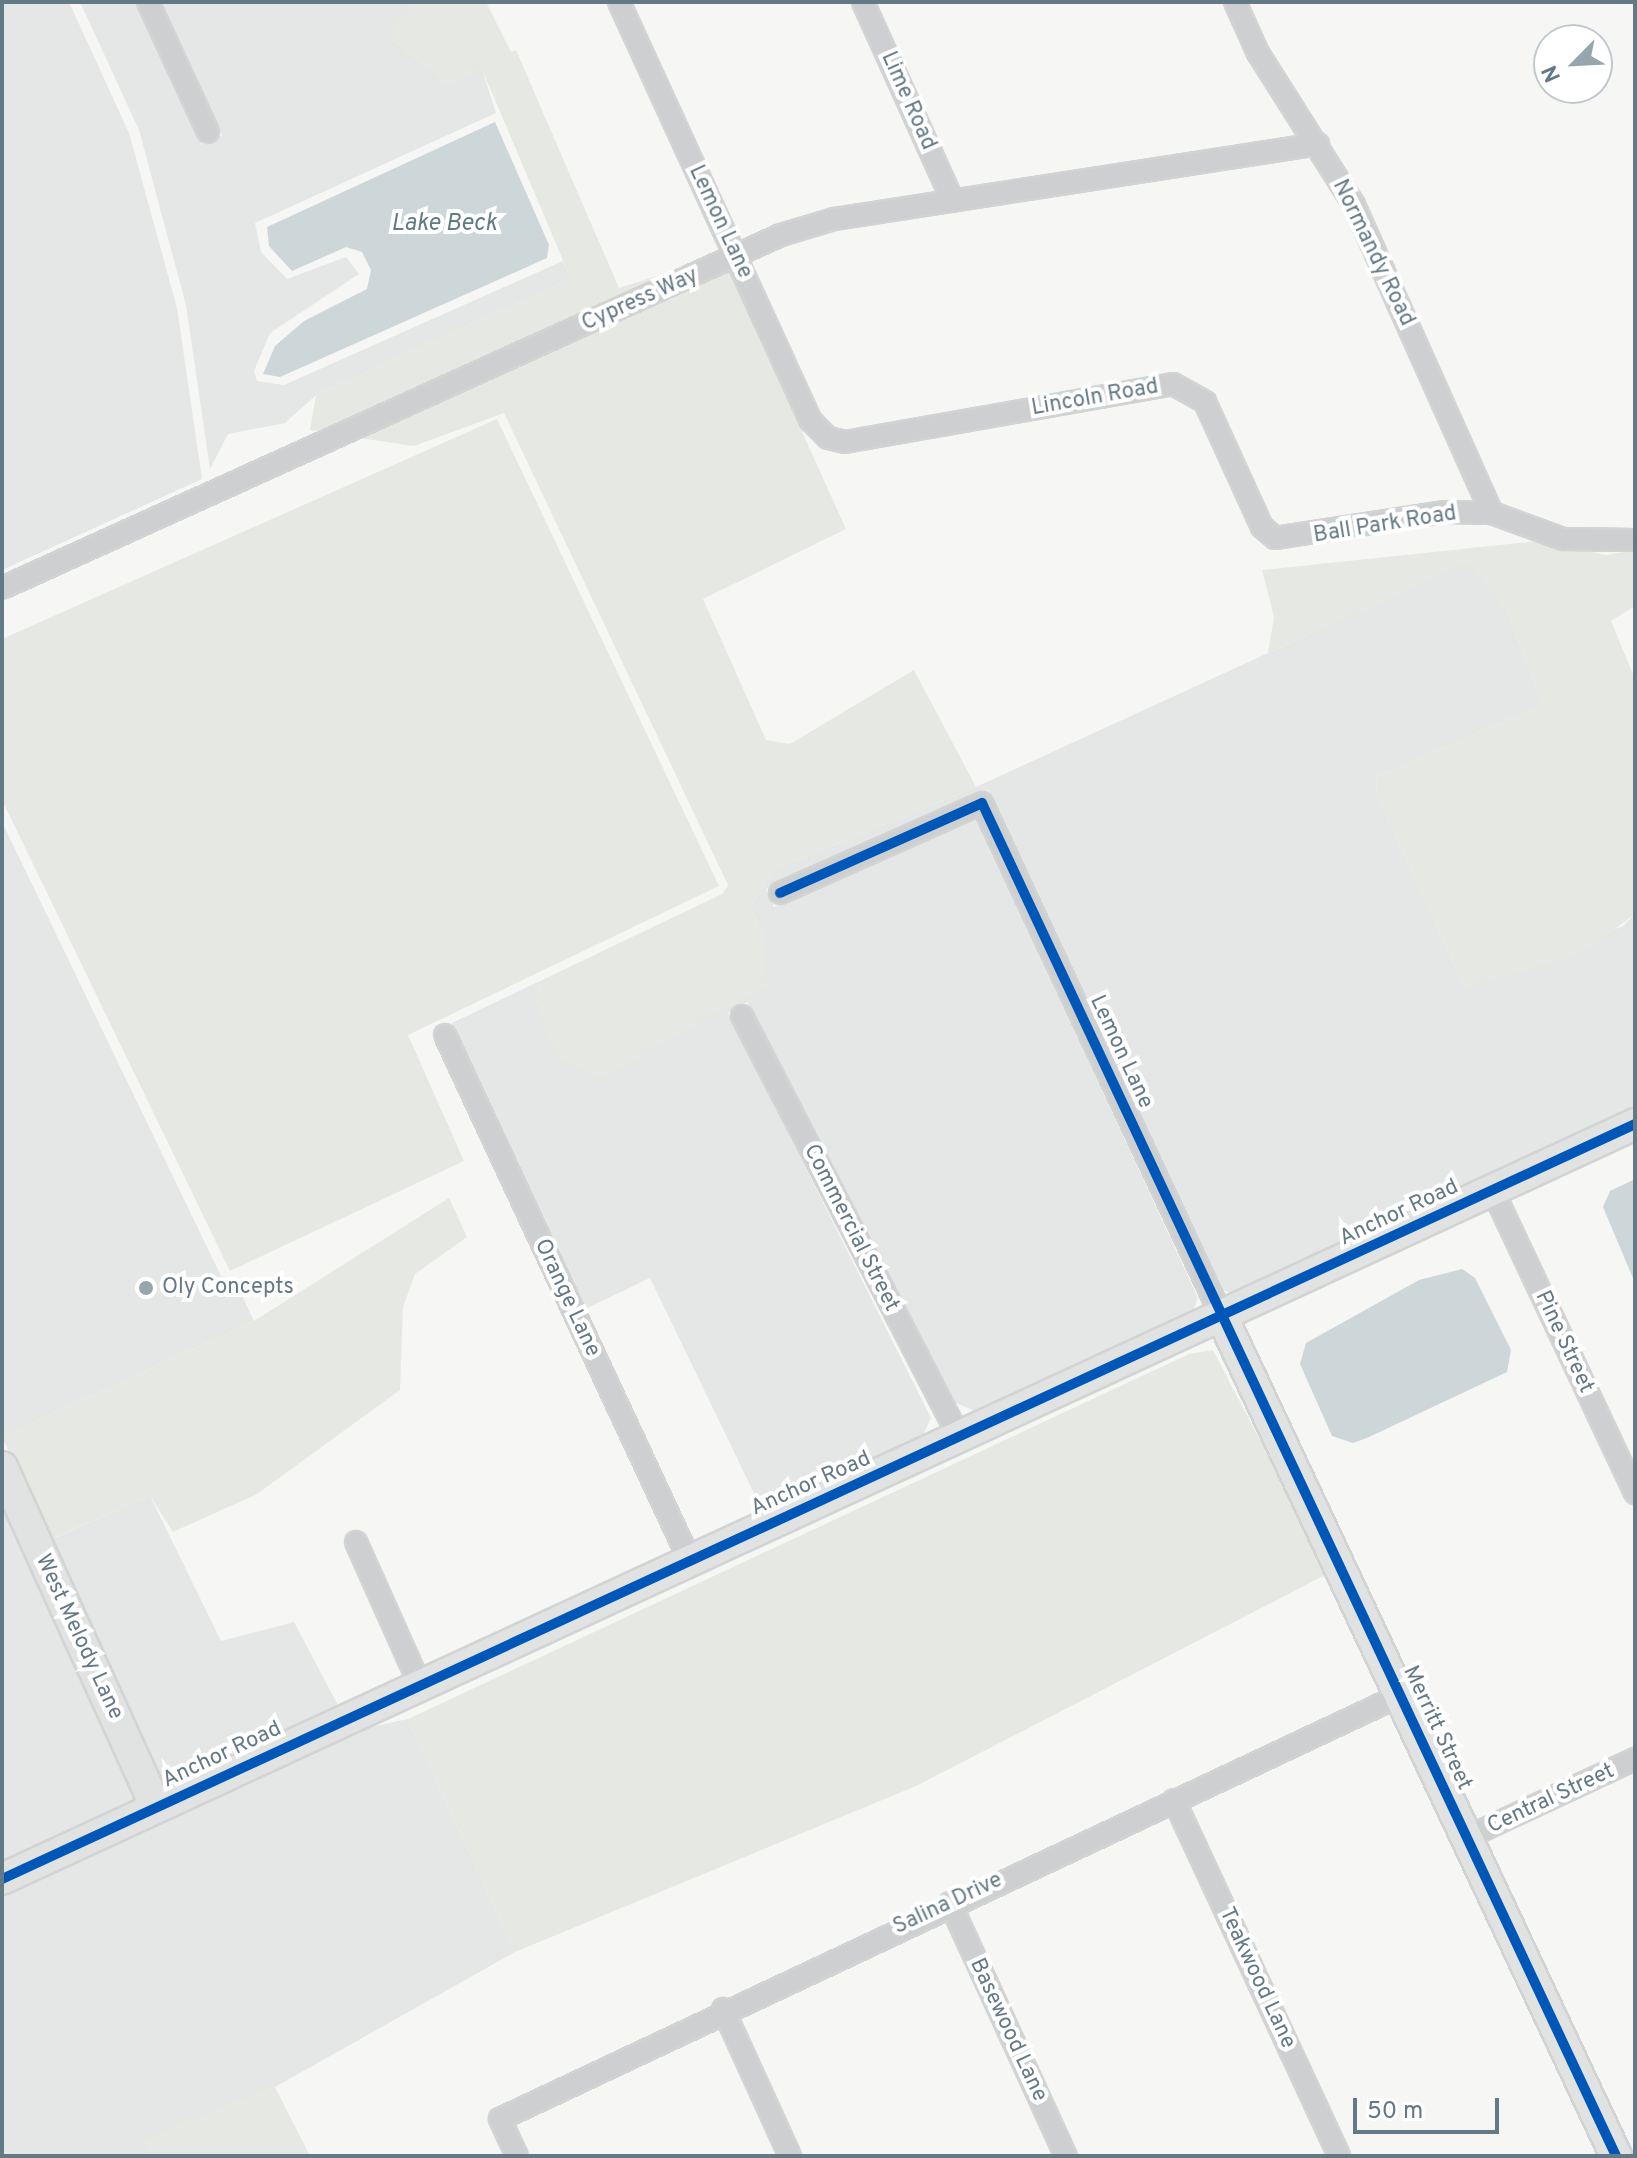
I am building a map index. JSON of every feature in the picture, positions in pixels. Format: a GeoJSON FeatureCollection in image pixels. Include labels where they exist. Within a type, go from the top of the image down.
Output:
{"type":"FeatureCollection","features":[{"type":"Feature","properties":{"kind":"street"},"geometry":{"type":"LineString","coordinates":[[148,2],[208,132]]}},
{"type":"Feature","properties":{"kind":"street","name":"Lemon Lane"},"geometry":{"type":"LineString","coordinates":[[619,2],[811,421],[828,438]]}},
{"type":"Feature","properties":{"kind":"street","name":"Lime Road"},"geometry":{"type":"LineString","coordinates":[[863,2],[953,201]]}},
{"type":"Feature","properties":{"kind":"street","name":"Normandy Road"},"geometry":{"type":"LineString","coordinates":[[1235,2],[1354,205],[1492,513]]}},
{"type":"Feature","properties":{"kind":"street","name":"Cypress Way"},"geometry":{"type":"LineString","coordinates":[[2,588],[735,257],[834,219],[1318,144]]}},
{"type":"Feature","properties":{"kind":"street","name":"Lincoln Road"},"geometry":{"type":"LineString","coordinates":[[828,438],[845,442],[1188,387],[1205,402],[1262,527],[1275,538]]}},
{"type":"Feature","properties":{"kind":"street","name":"Ball Park Road"},"geometry":{"type":"LineString","coordinates":[[1275,538],[1445,512],[1492,513],[1563,539],[1635,540]]}},
{"type":"Feature","properties":{"kind":"street","name":"Lemon Lane"},"geometry":{"type":"LineString","coordinates":[[780,893],[982,803],[1222,1317]]}},
{"type":"Feature","properties":{"kind":"street","name":"Commercial Street"},"geometry":{"type":"LineString","coordinates":[[742,1016],[960,1439]]}},
{"type":"Feature","properties":{"kind":"street","name":"Orange Lane"},"geometry":{"type":"LineString","coordinates":[[445,1035],[690,1561]]}},
{"type":"Feature","properties":{"kind":"street","name":"Anchor Road"},"geometry":{"type":"LineString","coordinates":[[2,1879],[960,1439],[1635,1124]]}},
{"type":"Feature","properties":{"kind":"street","name":"Pine Street"},"geometry":{"type":"LineString","coordinates":[[1493,1191],[1635,1493]]}},
{"type":"Feature","properties":{"kind":"street","name":"Merritt Street"},"geometry":{"type":"LineString","coordinates":[[1222,1317],[1616,2156]]}},
{"type":"Feature","properties":{"kind":"street","name":"West Melody Lane"},"geometry":{"type":"LineString","coordinates":[[2,1467],[156,1807]]}},
{"type":"Feature","properties":{"kind":"street"},"geometry":{"type":"LineString","coordinates":[[356,1542],[420,1685]]}},
{"type":"Feature","properties":{"kind":"street","name":"Salina Drive"},"geometry":{"type":"LineString","coordinates":[[517,2156],[500,2119],[723,2009],[1399,1696]]}},
{"type":"Feature","properties":{"kind":"street","name":"Central Street"},"geometry":{"type":"LineString","coordinates":[[1466,1838],[1635,1759]]}},
{"type":"Feature","properties":{"kind":"street","name":"Teakwood Lane"},"geometry":{"type":"LineString","coordinates":[[1174,1800],[1339,2156]]}},
{"type":"Feature","properties":{"kind":"street","name":"Basewood Lane"},"geometry":{"type":"LineString","coordinates":[[950,1903],[1066,2156]]}},
{"type":"Feature","properties":{"kind":"street"},"geometry":{"type":"LineString","coordinates":[[723,2009],[790,2156]]}},
{"type":"Feature","properties":{"kind":"shaded area"},"geometry":{"type":"Polygon","coordinates":[[[2,2],[69,2],[129,133],[177,308],[202,479],[2,570],[2,2]]]}},
{"type":"Feature","properties":{"kind":"shaded area"},"geometry":{"type":"Polygon","coordinates":[[[80,2],[136,2],[202,145],[222,135],[161,2],[434,2],[392,40],[449,84],[481,66],[496,113],[255,223],[261,252],[287,279],[346,257],[359,274],[270,333],[254,371],[257,381],[284,385],[563,261],[571,279],[316,395],[285,423],[228,434],[210,469],[186,305],[139,130],[80,2]]]}},
{"type":"Feature","properties":{"kind":"shaded area"},"geometry":{"type":"Polygon","coordinates":[[[412,2],[486,2],[511,52],[516,50],[619,288],[694,264],[323,432],[310,430],[316,395],[571,279],[481,67],[449,84],[392,40],[391,23],[412,2]]]}},
{"type":"Feature","properties":{"kind":"shaded area"},"geometry":{"type":"Polygon","coordinates":[[[729,270],[846,529],[703,599],[766,740],[790,744],[914,670],[976,787],[773,870],[750,907],[763,937],[767,985],[601,1078],[554,1054],[536,1003],[540,981],[722,894],[728,885],[504,413],[414,446],[360,438],[729,270]]]}},
{"type":"Feature","properties":{"kind":"shaded area"},"geometry":{"type":"Polygon","coordinates":[[[497,419],[719,886],[408,1035],[464,1161],[230,1271],[2,800],[2,639],[497,419]]]}},
{"type":"Feature","properties":{"kind":"shaded area"},"geometry":{"type":"Polygon","coordinates":[[[1538,541],[1606,555],[1635,550],[1635,606],[1611,621],[1635,679],[1635,914],[1581,954],[1465,988],[1377,795],[1376,777],[1543,705],[1505,606],[1469,562],[1268,653],[1274,617],[1262,570],[1538,541]]]}},
{"type":"Feature","properties":{"kind":"shaded area"},"geometry":{"type":"Polygon","coordinates":[[[1469,561],[1505,606],[1543,705],[1376,777],[1377,795],[1465,988],[1623,926],[1635,914],[1635,1113],[1234,1295],[1221,1289],[988,790],[766,889],[774,907],[976,817],[1198,1298],[1188,1323],[986,1416],[956,1403],[747,1002],[728,1013],[931,1418],[915,1452],[765,1516],[650,1278],[585,1309],[452,1023],[540,981],[536,1004],[763,937],[750,907],[773,870],[976,787],[1469,561]]]}},
{"type":"Feature","properties":{"kind":"shaded area"},"geometry":{"type":"Polygon","coordinates":[[[2,822],[221,1276],[234,1279],[254,1321],[2,1437],[2,822]]]}},
{"type":"Feature","properties":{"kind":"shaded area"},"geometry":{"type":"Polygon","coordinates":[[[449,1198],[467,1237],[415,1274],[403,1307],[400,1390],[257,1494],[173,1532],[150,1496],[49,1540],[2,1437],[254,1321],[449,1198]]]}},
{"type":"Feature","properties":{"kind":"shaded area"},"geometry":{"type":"Polygon","coordinates":[[[1213,1350],[1329,1573],[916,1786],[515,1952],[408,1719],[1189,1354],[1213,1350]]]}},
{"type":"Feature","properties":{"kind":"shaded area"},"geometry":{"type":"Polygon","coordinates":[[[2,1495],[142,1803],[2,1868],[2,1495]]]}},
{"type":"Feature","properties":{"kind":"shaded area"},"geometry":{"type":"Polygon","coordinates":[[[150,1496],[221,1641],[294,1622],[341,1711],[163,1794],[50,1540],[150,1496]]]}},
{"type":"Feature","properties":{"kind":"shaded area"},"geometry":{"type":"Polygon","coordinates":[[[408,1719],[515,1952],[275,2087],[144,2141],[150,2156],[2,2156],[2,1890],[352,1731],[408,1719]]]}},
{"type":"Feature","properties":{"kind":"shaded area"},"geometry":{"type":"Polygon","coordinates":[[[275,2087],[310,2156],[150,2156],[143,2141],[275,2087]]]}},
{"type":"Feature","properties":{"kind":"water","name":"Lake Beck"},"geometry":{"type":"Polygon","coordinates":[[[495,122],[549,245],[547,258],[280,377],[263,374],[275,346],[304,321],[367,289],[371,270],[362,252],[346,247],[292,271],[269,246],[267,227],[495,122]]]}},
{"type":"Feature","properties":{"kind":"water"},"geometry":{"type":"Polygon","coordinates":[[[1635,1179],[1635,1283],[1603,1207],[1610,1191],[1635,1179]]]}},
{"type":"Feature","properties":{"kind":"water"},"geometry":{"type":"Polygon","coordinates":[[[1462,1269],[1475,1278],[1511,1350],[1507,1372],[1367,1438],[1353,1443],[1332,1436],[1300,1364],[1306,1343],[1419,1280],[1462,1269]]]}},
{"type":"Feature","properties":{"kind":"cycle path"},"geometry":{"type":"LineString","coordinates":[[780,893],[982,803],[1616,2156]]}},
{"type":"Feature","properties":{"kind":"cycle path"},"geometry":{"type":"LineString","coordinates":[[2,1879],[1635,1124]]}},
{"type":"Feature","properties":{"kind":"place","name":"Oly Concepts"},"geometry":{"type":"Point","coordinates":[146,1288]}}]}
